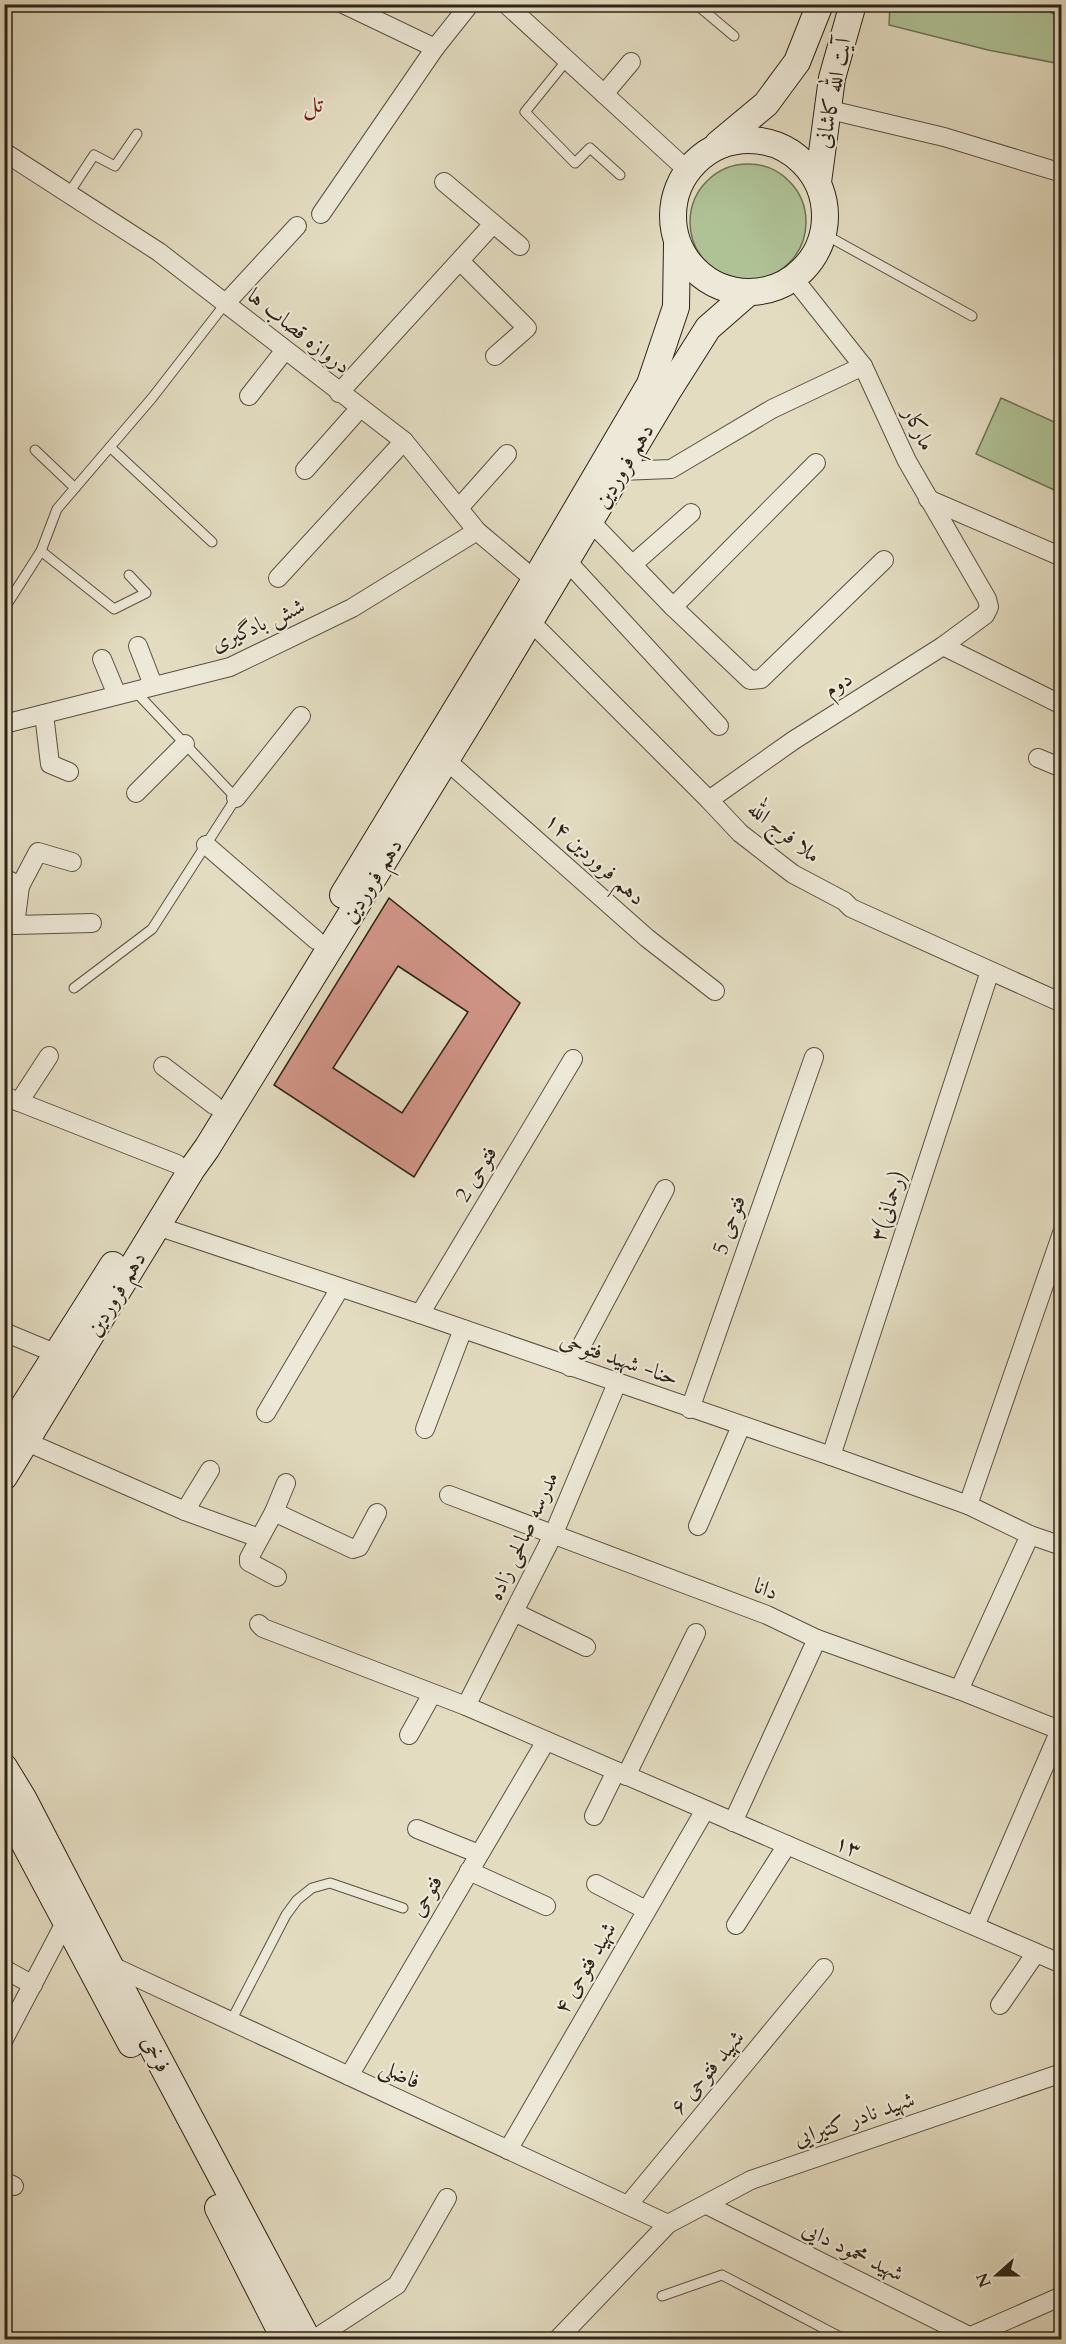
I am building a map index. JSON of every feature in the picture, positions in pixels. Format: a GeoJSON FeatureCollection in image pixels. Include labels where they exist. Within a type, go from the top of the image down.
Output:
{"type":"FeatureCollection","features":[{"type":"Feature","properties":{"kind":"main road","name":"آیت الله کاشانی"},"geometry":{"type":"LineString","coordinates":[[715,147],[766,104],[797,62],[820,4]]}},
{"type":"Feature","properties":{"kind":"main road","name":"آیت الله کاشانی"},"geometry":{"type":"LineString","coordinates":[[818,182],[826,109],[832,78],[853,4]]}},
{"type":"Feature","properties":{"kind":"main road"},"geometry":{"type":"LineString","coordinates":[[743,139],[773,143],[799,158],[818,182],[825,208],[824,234],[807,268],[795,280],[779,287],[748,293],[718,287],[694,269],[677,244],[672,219],[676,193],[687,170],[715,147],[743,139]]}},
{"type":"Feature","properties":{"kind":"main road","name":"دهم فروردین"},"geometry":{"type":"LineString","coordinates":[[4,1477],[16,1439],[57,1354],[316,940],[535,580],[650,384],[676,308],[677,244]]}},
{"type":"Feature","properties":{"kind":"main road","name":"دهم فروردین"},"geometry":{"type":"LineString","coordinates":[[16,1439],[157,1226],[447,760],[708,328],[748,293]]}},
{"type":"Feature","properties":{"kind":"main road","name":"فرخی"},"geometry":{"type":"LineString","coordinates":[[4,1767],[23,1798],[138,2020],[311,2340]]}},
{"type":"Feature","properties":{"kind":"main road","name":"فرخی"},"geometry":{"type":"LineString","coordinates":[[4,1805],[234,2238],[285,2340]]}},
{"type":"Feature","properties":{"kind":"street"},"geometry":{"type":"LineString","coordinates":[[343,4],[435,48]]}},
{"type":"Feature","properties":{"kind":"street"},"geometry":{"type":"LineString","coordinates":[[321,214],[435,48],[470,4]]}},
{"type":"Feature","properties":{"kind":"street"},"geometry":{"type":"LineString","coordinates":[[506,4],[687,170]]}},
{"type":"Feature","properties":{"kind":"street"},"geometry":{"type":"LineString","coordinates":[[604,94],[631,62]]}},
{"type":"Feature","properties":{"kind":"street"},"geometry":{"type":"LineString","coordinates":[[826,109],[944,137],[1062,173]]}},
{"type":"Feature","properties":{"kind":"street","name":"دروازه قصاب ها"},"geometry":{"type":"LineString","coordinates":[[4,152],[159,252],[404,441],[477,531],[535,580]]}},
{"type":"Feature","properties":{"kind":"street"},"geometry":{"type":"LineString","coordinates":[[444,182],[520,246]]}},
{"type":"Feature","properties":{"kind":"street"},"geometry":{"type":"LineString","coordinates":[[339,393],[494,224]]}},
{"type":"Feature","properties":{"kind":"street"},"geometry":{"type":"LineString","coordinates":[[225,303],[297,226]]}},
{"type":"Feature","properties":{"kind":"street"},"geometry":{"type":"LineString","coordinates":[[460,261],[527,328],[495,356]]}},
{"type":"Feature","properties":{"kind":"street","name":"مارکار"},"geometry":{"type":"LineString","coordinates":[[795,280],[863,366],[907,461],[987,599],[989,607]]}},
{"type":"Feature","properties":{"kind":"street"},"geometry":{"type":"LineString","coordinates":[[249,396],[285,350]]}},
{"type":"Feature","properties":{"kind":"street"},"geometry":{"type":"LineString","coordinates":[[620,471],[671,469],[772,409],[863,366]]}},
{"type":"Feature","properties":{"kind":"street"},"geometry":{"type":"LineString","coordinates":[[305,470],[360,408]]}},
{"type":"Feature","properties":{"kind":"street"},"geometry":{"type":"LineString","coordinates":[[278,578],[404,441]]}},
{"type":"Feature","properties":{"kind":"street"},"geometry":{"type":"LineString","coordinates":[[459,508],[507,454]]}},
{"type":"Feature","properties":{"kind":"street"},"geometry":{"type":"LineString","coordinates":[[673,607],[816,463]]}},
{"type":"Feature","properties":{"kind":"street"},"geometry":{"type":"LineString","coordinates":[[928,499],[1062,557]]}},
{"type":"Feature","properties":{"kind":"street"},"geometry":{"type":"LineString","coordinates":[[632,565],[691,513]]}},
{"type":"Feature","properties":{"kind":"street"},"geometry":{"type":"LineString","coordinates":[[591,522],[673,607],[750,680],[761,679],[884,560]]}},
{"type":"Feature","properties":{"kind":"street","name":"شش بادگیری"},"geometry":{"type":"LineString","coordinates":[[4,724],[230,667],[352,608],[477,531]]}},
{"type":"Feature","properties":{"kind":"street"},"geometry":{"type":"LineString","coordinates":[[567,561],[719,726]]}},
{"type":"Feature","properties":{"kind":"street","name":"دوم"},"geometry":{"type":"LineString","coordinates":[[710,800],[794,740],[943,646],[985,615],[989,607]]}},
{"type":"Feature","properties":{"kind":"street","name":"ملا فرج الله"},"geometry":{"type":"LineString","coordinates":[[531,622],[710,800],[740,833],[793,874],[844,901],[851,908],[1062,1003]]}},
{"type":"Feature","properties":{"kind":"street"},"geometry":{"type":"LineString","coordinates":[[138,646],[153,686]]}},
{"type":"Feature","properties":{"kind":"street"},"geometry":{"type":"LineString","coordinates":[[943,646],[1062,705]]}},
{"type":"Feature","properties":{"kind":"street"},"geometry":{"type":"LineString","coordinates":[[102,659],[125,692]]}},
{"type":"Feature","properties":{"kind":"street"},"geometry":{"type":"LineString","coordinates":[[44,714],[50,764],[69,772]]}},
{"type":"Feature","properties":{"kind":"street"},"geometry":{"type":"LineString","coordinates":[[236,798],[302,716]]}},
{"type":"Feature","properties":{"kind":"street"},"geometry":{"type":"LineString","coordinates":[[136,793],[185,744]]}},
{"type":"Feature","properties":{"kind":"street"},"geometry":{"type":"LineString","coordinates":[[1038,758],[1062,768]]}},
{"type":"Feature","properties":{"kind":"street","name":"دهم فروردین ۱۴"},"geometry":{"type":"LineString","coordinates":[[447,760],[647,938],[715,990]]}},
{"type":"Feature","properties":{"kind":"street"},"geometry":{"type":"LineString","coordinates":[[206,845],[316,940]]}},
{"type":"Feature","properties":{"kind":"street"},"geometry":{"type":"LineString","coordinates":[[72,862],[38,852],[12,882],[15,925],[92,923]]}},
{"type":"Feature","properties":{"kind":"street","name":"۳(رحمانی)"},"geometry":{"type":"LineString","coordinates":[[831,1456],[990,971]]}},
{"type":"Feature","properties":{"kind":"street"},"geometry":{"type":"LineString","coordinates":[[49,1056],[12,1099],[177,1164]]}},
{"type":"Feature","properties":{"kind":"street","name":"فتوحی 5"},"geometry":{"type":"LineString","coordinates":[[690,1409],[814,1057]]}},
{"type":"Feature","properties":{"kind":"street","name":"فتوحی 2"},"geometry":{"type":"LineString","coordinates":[[420,1314],[573,1059]]}},
{"type":"Feature","properties":{"kind":"street"},"geometry":{"type":"LineString","coordinates":[[163,1066],[214,1105]]}},
{"type":"Feature","properties":{"kind":"street"},"geometry":{"type":"LineString","coordinates":[[570,1367],[665,1189]]}},
{"type":"Feature","properties":{"kind":"street","name":"حنا- شهید فتوحی"},"geometry":{"type":"LineString","coordinates":[[157,1226],[831,1456],[968,1506],[1030,1535],[1062,1546]]}},
{"type":"Feature","properties":{"kind":"street"},"geometry":{"type":"LineString","coordinates":[[968,1506],[1062,1233]]}},
{"type":"Feature","properties":{"kind":"street"},"geometry":{"type":"LineString","coordinates":[[266,1413],[340,1288]]}},
{"type":"Feature","properties":{"kind":"street"},"geometry":{"type":"LineString","coordinates":[[425,1430],[463,1329]]}},
{"type":"Feature","properties":{"kind":"street"},"geometry":{"type":"LineString","coordinates":[[4,1332],[57,1354]]}},
{"type":"Feature","properties":{"kind":"street","name":"مدرسه صالحی زاده"},"geometry":{"type":"LineString","coordinates":[[466,1706],[554,1533],[617,1383]]}},
{"type":"Feature","properties":{"kind":"street"},"geometry":{"type":"LineString","coordinates":[[698,1526],[741,1426]]}},
{"type":"Feature","properties":{"kind":"street"},"geometry":{"type":"LineString","coordinates":[[16,1439],[185,1511],[259,1538]]}},
{"type":"Feature","properties":{"kind":"street"},"geometry":{"type":"LineString","coordinates":[[185,1511],[210,1470]]}},
{"type":"Feature","properties":{"kind":"street"},"geometry":{"type":"LineString","coordinates":[[277,1577],[249,1562],[249,1558],[274,1512],[286,1483]]}},
{"type":"Feature","properties":{"kind":"street","name":"دانا"},"geometry":{"type":"LineString","coordinates":[[449,1495],[767,1615],[817,1639],[959,1690],[1061,1731]]}},
{"type":"Feature","properties":{"kind":"street"},"geometry":{"type":"LineString","coordinates":[[274,1512],[352,1549],[357,1549],[377,1513]]}},
{"type":"Feature","properties":{"kind":"street"},"geometry":{"type":"LineString","coordinates":[[959,1690],[1030,1535]]}},
{"type":"Feature","properties":{"kind":"street"},"geometry":{"type":"LineString","coordinates":[[514,1612],[586,1647]]}},
{"type":"Feature","properties":{"kind":"street","name":"۱۳"},"geometry":{"type":"LineString","coordinates":[[259,1624],[262,1628],[466,1706],[1062,1964]]}},
{"type":"Feature","properties":{"kind":"street"},"geometry":{"type":"LineString","coordinates":[[594,1816],[621,1774],[696,1633]]}},
{"type":"Feature","properties":{"kind":"street"},"geometry":{"type":"LineString","coordinates":[[733,1822],[817,1639]]}},
{"type":"Feature","properties":{"kind":"street"},"geometry":{"type":"LineString","coordinates":[[409,1735],[432,1694]]}},
{"type":"Feature","properties":{"kind":"street"},"geometry":{"type":"LineString","coordinates":[[975,1926],[1061,1731]]}},
{"type":"Feature","properties":{"kind":"street","name":"فتوحی"},"geometry":{"type":"LineString","coordinates":[[349,2076],[546,1741]]}},
{"type":"Feature","properties":{"kind":"street","name":"شهید فتوحی ۴"},"geometry":{"type":"LineString","coordinates":[[508,2150],[705,1810]]}},
{"type":"Feature","properties":{"kind":"street"},"geometry":{"type":"LineString","coordinates":[[417,1829],[479,1854]]}},
{"type":"Feature","properties":{"kind":"street"},"geometry":{"type":"LineString","coordinates":[[736,1925],[787,1845]]}},
{"type":"Feature","properties":{"kind":"street"},"geometry":{"type":"LineString","coordinates":[[469,1871],[546,1906]]}},
{"type":"Feature","properties":{"kind":"street"},"geometry":{"type":"LineString","coordinates":[[596,1884],[646,1910]]}},
{"type":"Feature","properties":{"kind":"street"},"geometry":{"type":"LineString","coordinates":[[4,2039],[66,1921]]}},
{"type":"Feature","properties":{"kind":"street"},"geometry":{"type":"LineString","coordinates":[[1000,2006],[1036,1953]]}},
{"type":"Feature","properties":{"kind":"street","name":"فاضلی"},"geometry":{"type":"LineString","coordinates":[[112,1966],[668,2224]]}},
{"type":"Feature","properties":{"kind":"street","name":"شهید فتوحی ۶"},"geometry":{"type":"LineString","coordinates":[[628,2205],[824,1968]]}},
{"type":"Feature","properties":{"kind":"street"},"geometry":{"type":"LineString","coordinates":[[4,1969],[33,1985]]}},
{"type":"Feature","properties":{"kind":"street","name":"شهید نادر کتیرایی"},"geometry":{"type":"LineString","coordinates":[[668,2224],[751,2180],[1062,2073]]}},
{"type":"Feature","properties":{"kind":"street"},"geometry":{"type":"LineString","coordinates":[[311,2340],[397,2285],[447,2198]]}},
{"type":"Feature","properties":{"kind":"street","name":"شهید محمود دایی"},"geometry":{"type":"LineString","coordinates":[[707,2205],[974,2338]]}},
{"type":"Feature","properties":{"kind":"street"},"geometry":{"type":"LineString","coordinates":[[557,2340],[668,2224]]}},
{"type":"Feature","properties":{"kind":"street"},"geometry":{"type":"LineString","coordinates":[[974,2338],[1062,2296]]}},
{"type":"Feature","properties":{"kind":"lane"},"geometry":{"type":"LineString","coordinates":[[696,4],[734,36]]}},
{"type":"Feature","properties":{"kind":"lane"},"geometry":{"type":"LineString","coordinates":[[567,60],[525,112],[575,164],[590,148],[620,175]]}},
{"type":"Feature","properties":{"kind":"lane"},"geometry":{"type":"LineString","coordinates":[[69,193],[94,155],[115,166],[137,134]]}},
{"type":"Feature","properties":{"kind":"lane"},"geometry":{"type":"LineString","coordinates":[[824,234],[972,316]]}},
{"type":"Feature","properties":{"kind":"lane"},"geometry":{"type":"LineString","coordinates":[[4,609],[8,594],[41,551],[57,509],[152,398],[225,303]]}},
{"type":"Feature","properties":{"kind":"lane"},"geometry":{"type":"LineString","coordinates":[[110,447],[212,542]]}},
{"type":"Feature","properties":{"kind":"lane"},"geometry":{"type":"LineString","coordinates":[[35,450],[75,488]]}},
{"type":"Feature","properties":{"kind":"lane"},"geometry":{"type":"LineString","coordinates":[[41,551],[114,609],[147,593],[129,575]]}},
{"type":"Feature","properties":{"kind":"lane"},"geometry":{"type":"LineString","coordinates":[[74,988],[152,929],[236,798],[185,744],[125,692]]}},
{"type":"Feature","properties":{"kind":"lane"},"geometry":{"type":"LineString","coordinates":[[231,2021],[286,1915],[297,1900],[312,1888],[330,1883],[403,1908]]}},
{"type":"Feature","properties":{"kind":"lane"},"geometry":{"type":"LineString","coordinates":[[662,2296],[722,2275],[846,2340]]}},
{"type":"Feature","properties":{"kind":"green space"},"geometry":{"type":"Polygon","coordinates":[[[890,5],[1037,5],[1061,18],[1061,64],[988,50],[889,25],[890,5]]]}},
{"type":"Feature","properties":{"kind":"green space"},"geometry":{"type":"Polygon","coordinates":[[[748,164],[770,168],[789,181],[802,200],[806,222],[802,244],[789,263],[770,276],[748,280],[726,276],[707,263],[694,244],[690,222],[694,200],[707,181],[726,168],[748,164]]]}},
{"type":"Feature","properties":{"kind":"green space"},"geometry":{"type":"Polygon","coordinates":[[[1001,398],[1061,425],[1061,493],[976,454],[1001,398]]]}},
{"type":"Feature","properties":{"kind":"building"},"geometry":{"type":"Polygon","coordinates":[[[389,898],[520,1003],[414,1177],[274,1085],[389,898]],[[398,966],[333,1068],[402,1113],[468,1012],[398,966]]]}},
{"type":"Feature","properties":{"kind":"district","name":"تل"},"geometry":{"type":"Point","coordinates":[313,104]}}]}
